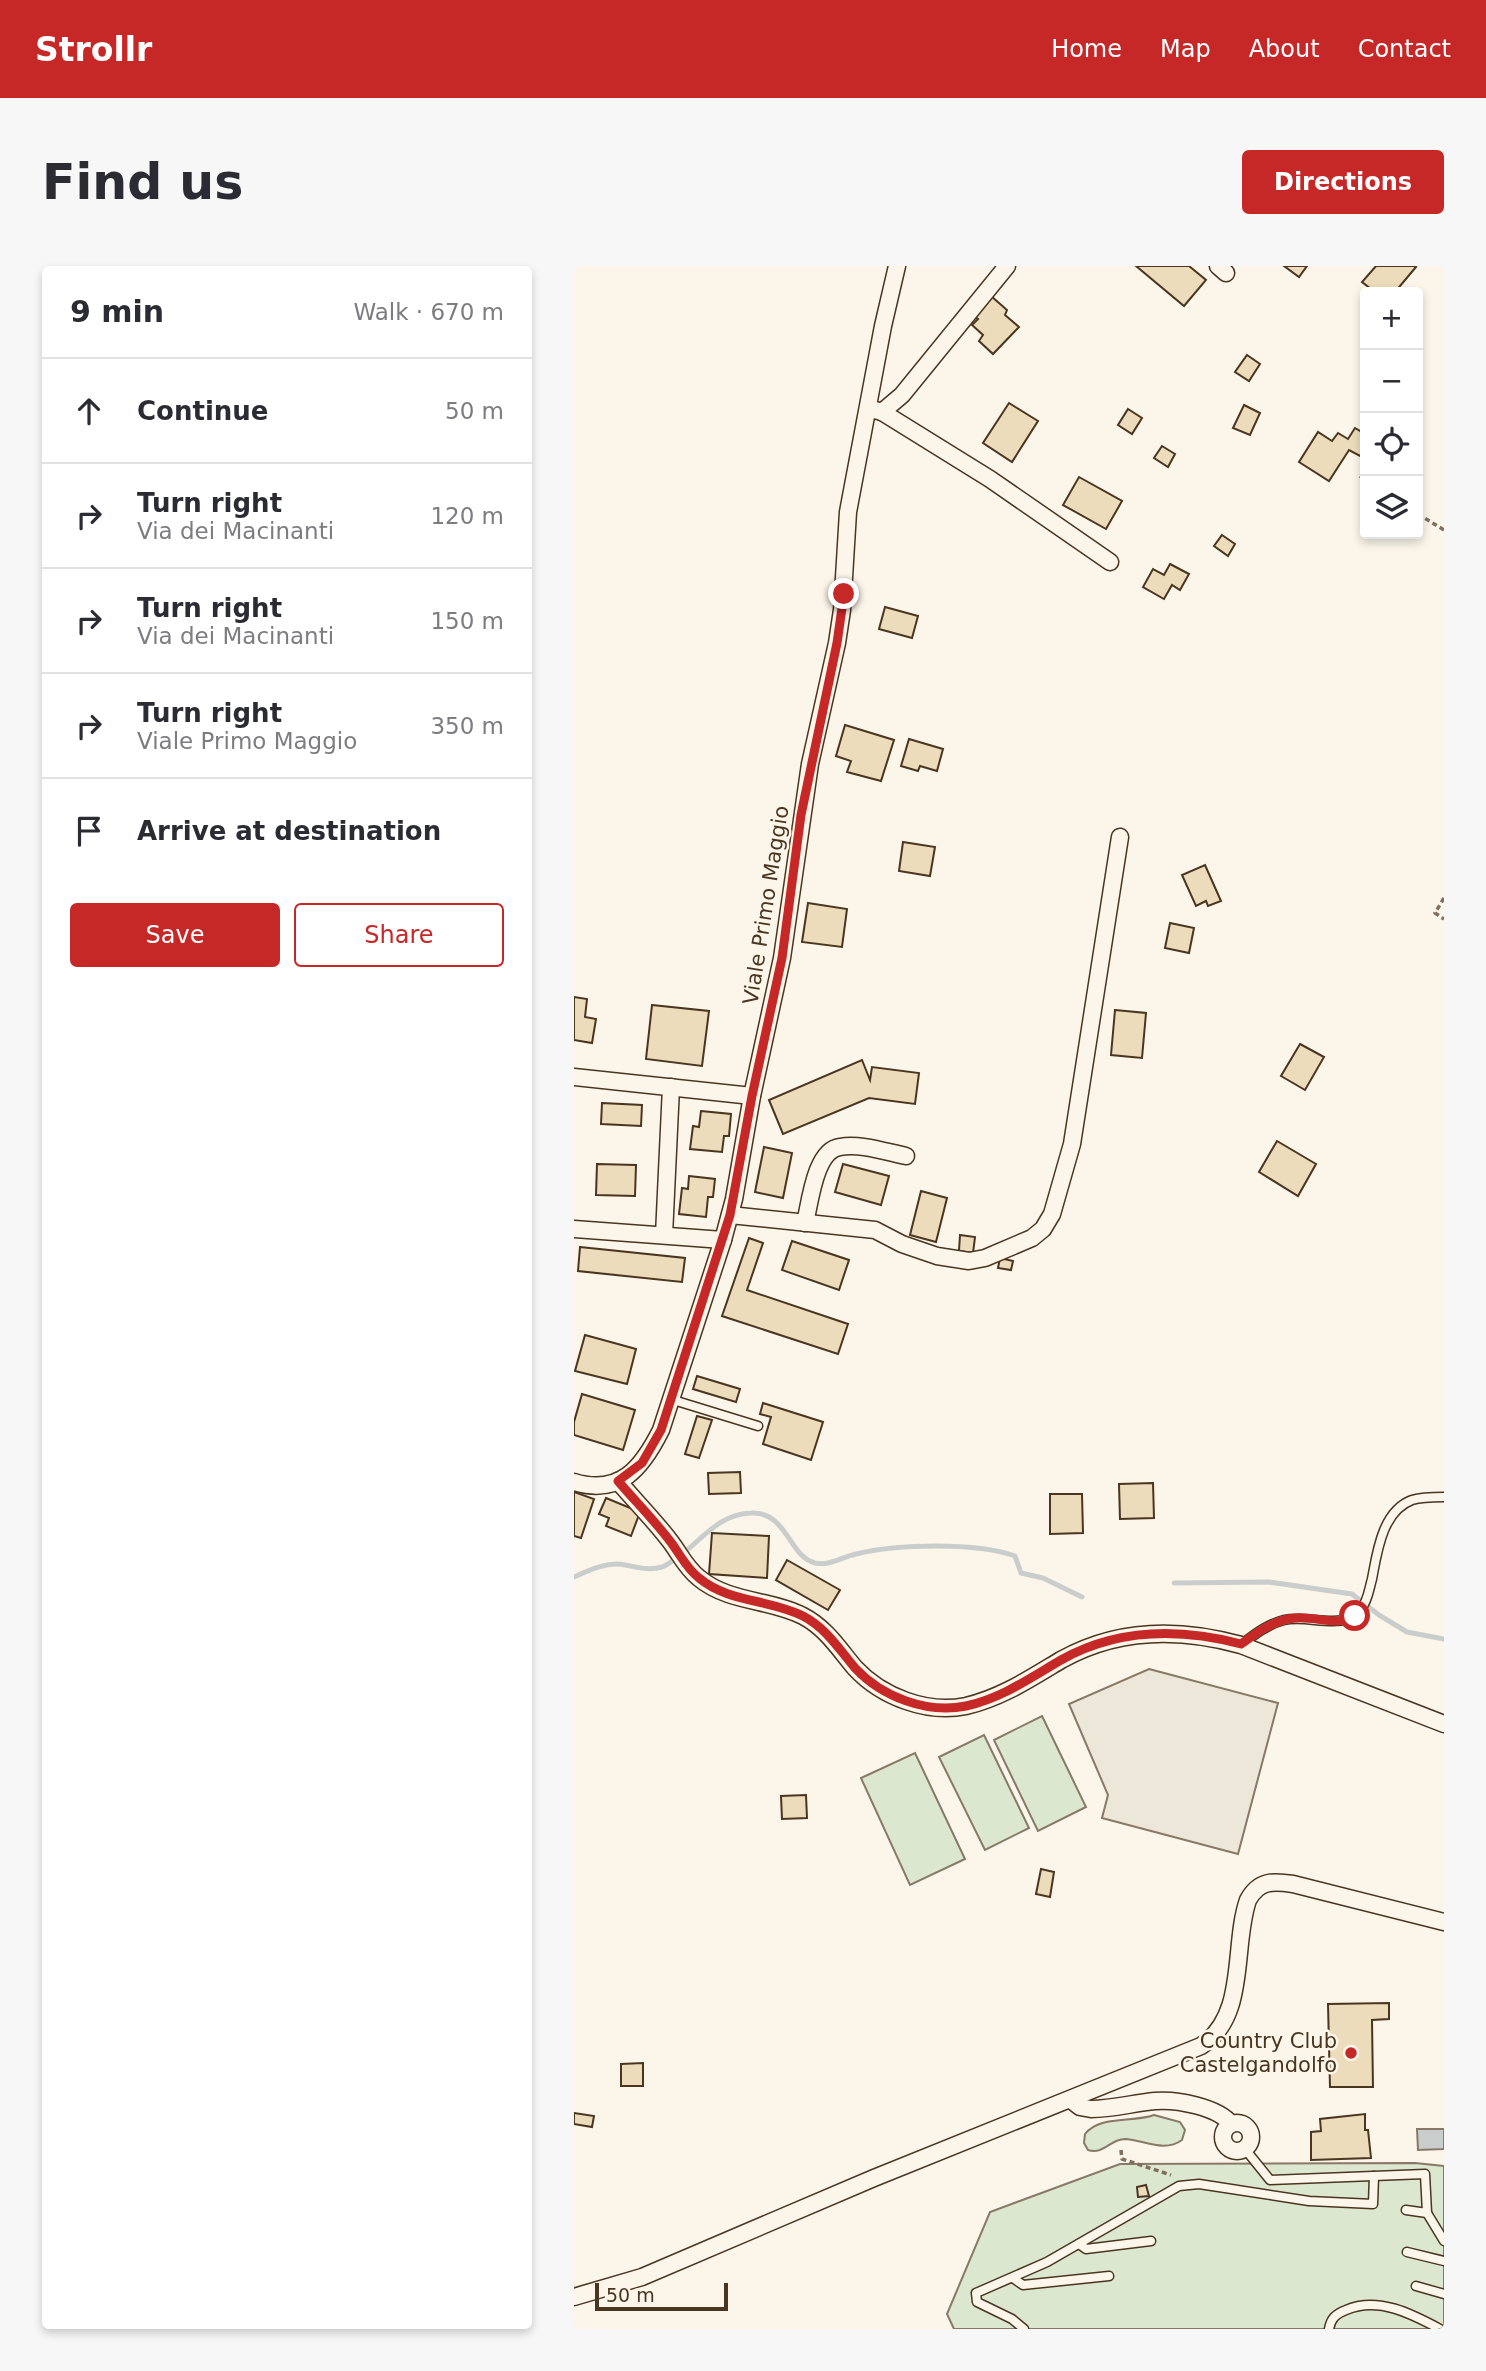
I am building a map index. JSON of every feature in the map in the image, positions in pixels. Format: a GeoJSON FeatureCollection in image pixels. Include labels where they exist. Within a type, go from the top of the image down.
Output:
{"type":"FeatureCollection","features":[{"type":"Feature","properties":{"kind":"street","name":"Viale Primo Maggio"},"geometry":{"type":"LineString","coordinates":[[618,1481],[637,1468],[661,1430],[730,1215],[782,958],[810,764],[842,610],[848,512],[875,410],[883,326],[897,266]]}},
{"type":"Feature","properties":{"kind":"street"},"geometry":{"type":"LineString","coordinates":[[1007,266],[908,387],[875,410],[990,479],[1110,562]]}},
{"type":"Feature","properties":{"kind":"street"},"geometry":{"type":"LineString","coordinates":[[730,1215],[875,1230],[902,1244],[937,1256],[969,1261],[985,1258],[1032,1238],[1043,1229],[1052,1214],[1072,1144],[1120,837]]}},
{"type":"Feature","properties":{"kind":"street"},"geometry":{"type":"LineString","coordinates":[[574,1076],[752,1096]]}},
{"type":"Feature","properties":{"kind":"street"},"geometry":{"type":"LineString","coordinates":[[664,1235],[671,1087]]}},
{"type":"Feature","properties":{"kind":"street"},"geometry":{"type":"LineString","coordinates":[[805,1223],[819,1167],[824,1157],[834,1149],[855,1147],[906,1156]]}},
{"type":"Feature","properties":{"kind":"street"},"geometry":{"type":"LineString","coordinates":[[574,1229],[723,1240]]}},
{"type":"Feature","properties":{"kind":"street"},"geometry":{"type":"LineString","coordinates":[[574,1482],[602,1486],[618,1481],[695,1575],[720,1592],[807,1618],[823,1630],[855,1668],[873,1684],[894,1696],[926,1706],[953,1708],[978,1703],[1027,1681],[1081,1650],[1106,1641],[1130,1635],[1187,1634],[1241,1644],[1444,1724]]}},
{"type":"Feature","properties":{"kind":"street"},"geometry":{"type":"LineString","coordinates":[[574,2297],[642,2277],[874,2178],[1194,2050],[1213,2038],[1224,2018],[1231,1998],[1246,1907],[1252,1894],[1262,1884],[1275,1881],[1293,1884],[1444,1922]]}},
{"type":"Feature","properties":{"kind":"street"},"geometry":{"type":"LineString","coordinates":[[1071,2100],[1080,2107],[1091,2109],[1165,2101],[1212,2110],[1231,2124],[1245,2125],[1250,2132],[1250,2141],[1245,2149]]}},
{"type":"Feature","properties":{"kind":"lane"},"geometry":{"type":"LineString","coordinates":[[670,1399],[758,1426]]}},
{"type":"Feature","properties":{"kind":"lane"},"geometry":{"type":"LineString","coordinates":[[1241,1644],[1277,1622],[1302,1618],[1342,1621],[1355,1616],[1368,1595],[1378,1547],[1393,1515],[1410,1500],[1444,1497]]}},
{"type":"Feature","properties":{"kind":"lane"},"geometry":{"type":"LineString","coordinates":[[1245,2149],[1270,2180],[1425,2174],[1427,2213],[1444,2241]]}},
{"type":"Feature","properties":{"kind":"lane"},"geometry":{"type":"LineString","coordinates":[[1024,2329],[1012,2319],[977,2302],[976,2297],[981,2290],[1047,2262],[1180,2186],[1199,2185],[1309,2201],[1373,2204],[1374,2176]]}},
{"type":"Feature","properties":{"kind":"lane"},"geometry":{"type":"LineString","coordinates":[[1406,2210],[1427,2213]]}},
{"type":"Feature","properties":{"kind":"lane"},"geometry":{"type":"LineString","coordinates":[[1079,2244],[1086,2249],[1151,2241]]}},
{"type":"Feature","properties":{"kind":"lane"},"geometry":{"type":"LineString","coordinates":[[1407,2252],[1444,2262]]}},
{"type":"Feature","properties":{"kind":"lane"},"geometry":{"type":"LineString","coordinates":[[1013,2278],[1023,2285],[1109,2276]]}},
{"type":"Feature","properties":{"kind":"lane"},"geometry":{"type":"LineString","coordinates":[[1416,2286],[1444,2294]]}},
{"type":"Feature","properties":{"kind":"lane"},"geometry":{"type":"LineString","coordinates":[[1329,2329],[1332,2317],[1362,2304],[1397,2309],[1440,2329]]}},
{"type":"Feature","properties":{"kind":"path"},"geometry":{"type":"LineString","coordinates":[[1423,517],[1444,530]]}},
{"type":"Feature","properties":{"kind":"path"},"geometry":{"type":"LineString","coordinates":[[1444,898],[1435,913],[1444,919]]}},
{"type":"Feature","properties":{"kind":"path"},"geometry":{"type":"LineString","coordinates":[[1121,2150],[1122,2160],[1174,2176],[1180,2186]]}},
{"type":"Feature","properties":{"kind":"green space"},"geometry":{"type":"Polygon","coordinates":[[[1042,1716],[1086,1807],[1038,1831],[994,1740],[1042,1716]]]}},
{"type":"Feature","properties":{"kind":"green space"},"geometry":{"type":"Polygon","coordinates":[[[984,1735],[1029,1828],[985,1850],[939,1757],[984,1735]]]}},
{"type":"Feature","properties":{"kind":"green space"},"geometry":{"type":"Polygon","coordinates":[[[915,1753],[965,1859],[910,1885],[861,1778],[915,1753]]]}},
{"type":"Feature","properties":{"kind":"green space"},"geometry":{"type":"Polygon","coordinates":[[[1154,2115],[1180,2122],[1185,2130],[1182,2140],[1161,2146],[1125,2139],[1094,2151],[1088,2150],[1084,2143],[1085,2134],[1099,2124],[1154,2115]]]}},
{"type":"Feature","properties":{"kind":"green space"},"geometry":{"type":"Polygon","coordinates":[[[1415,2163],[1444,2166],[1444,2329],[954,2329],[947,2314],[990,2212],[1120,2164],[1415,2163]]]}},
{"type":"Feature","properties":{"kind":"shaded area"},"geometry":{"type":"Polygon","coordinates":[[[1149,1669],[1278,1703],[1238,1854],[1102,1818],[1108,1795],[1069,1704],[1149,1669]]]}},
{"type":"Feature","properties":{"kind":"shaded area"},"geometry":{"type":"Polygon","coordinates":[[[1417,2129],[1444,2129],[1444,2149],[1418,2150],[1417,2129]]]}},
{"type":"Feature","properties":{"kind":"building"},"geometry":{"type":"Polygon","coordinates":[[[1136,266],[1189,266],[1206,280],[1184,306],[1136,266]]]}},
{"type":"Feature","properties":{"kind":"building"},"geometry":{"type":"Polygon","coordinates":[[[1284,266],[1307,266],[1299,277],[1284,266]]]}},
{"type":"Feature","properties":{"kind":"building"},"geometry":{"type":"Polygon","coordinates":[[[1376,266],[1416,267],[1399,287],[1368,287],[1362,282],[1376,266]]]}},
{"type":"Feature","properties":{"kind":"building"},"geometry":{"type":"Polygon","coordinates":[[[991,296],[1007,310],[1005,315],[1019,327],[993,354],[979,341],[983,335],[972,325],[978,319],[973,315],[991,296]]]}},
{"type":"Feature","properties":{"kind":"building"},"geometry":{"type":"Polygon","coordinates":[[[1247,355],[1260,364],[1249,381],[1235,372],[1247,355]]]}},
{"type":"Feature","properties":{"kind":"building"},"geometry":{"type":"Polygon","coordinates":[[[1009,403],[1038,421],[1012,462],[983,443],[1009,403]]]}},
{"type":"Feature","properties":{"kind":"building"},"geometry":{"type":"Polygon","coordinates":[[[1244,405],[1260,413],[1250,435],[1233,428],[1244,405]]]}},
{"type":"Feature","properties":{"kind":"building"},"geometry":{"type":"Polygon","coordinates":[[[1128,409],[1142,418],[1132,434],[1118,425],[1128,409]]]}},
{"type":"Feature","properties":{"kind":"building"},"geometry":{"type":"Polygon","coordinates":[[[1355,428],[1360,431],[1360,456],[1349,450],[1329,481],[1299,462],[1318,432],[1332,441],[1338,433],[1348,439],[1355,428]]]}},
{"type":"Feature","properties":{"kind":"building"},"geometry":{"type":"Polygon","coordinates":[[[1162,446],[1175,454],[1168,467],[1154,458],[1162,446]]]}},
{"type":"Feature","properties":{"kind":"building"},"geometry":{"type":"Polygon","coordinates":[[[1079,477],[1122,501],[1106,529],[1063,505],[1079,477]]]}},
{"type":"Feature","properties":{"kind":"building"},"geometry":{"type":"Polygon","coordinates":[[[1222,535],[1235,544],[1228,556],[1214,546],[1222,535]]]}},
{"type":"Feature","properties":{"kind":"building"},"geometry":{"type":"Polygon","coordinates":[[[1170,564],[1189,574],[1180,590],[1172,585],[1164,599],[1143,587],[1153,569],[1164,575],[1170,564]]]}},
{"type":"Feature","properties":{"kind":"building"},"geometry":{"type":"Polygon","coordinates":[[[885,607],[918,616],[912,638],[879,629],[885,607]]]}},
{"type":"Feature","properties":{"kind":"building"},"geometry":{"type":"Polygon","coordinates":[[[845,725],[894,740],[881,781],[847,772],[851,761],[836,756],[845,725]]]}},
{"type":"Feature","properties":{"kind":"building"},"geometry":{"type":"Polygon","coordinates":[[[909,739],[943,749],[937,771],[920,766],[918,771],[901,766],[909,739]]]}},
{"type":"Feature","properties":{"kind":"building"},"geometry":{"type":"Polygon","coordinates":[[[903,842],[935,847],[930,876],[899,871],[903,842]]]}},
{"type":"Feature","properties":{"kind":"building"},"geometry":{"type":"Polygon","coordinates":[[[1205,865],[1221,901],[1208,906],[1206,901],[1196,906],[1182,875],[1205,865]]]}},
{"type":"Feature","properties":{"kind":"building"},"geometry":{"type":"Polygon","coordinates":[[[808,903],[847,909],[842,947],[802,942],[808,903]]]}},
{"type":"Feature","properties":{"kind":"building"},"geometry":{"type":"Polygon","coordinates":[[[1170,923],[1194,928],[1189,953],[1165,948],[1170,923]]]}},
{"type":"Feature","properties":{"kind":"building"},"geometry":{"type":"Polygon","coordinates":[[[574,997],[587,999],[585,1017],[596,1019],[592,1043],[574,1040],[574,997]]]}},
{"type":"Feature","properties":{"kind":"building"},"geometry":{"type":"Polygon","coordinates":[[[652,1005],[709,1011],[702,1066],[646,1059],[652,1005]]]}},
{"type":"Feature","properties":{"kind":"building"},"geometry":{"type":"Polygon","coordinates":[[[1115,1010],[1146,1013],[1142,1058],[1111,1055],[1115,1010]]]}},
{"type":"Feature","properties":{"kind":"building"},"geometry":{"type":"Polygon","coordinates":[[[1300,1044],[1324,1057],[1305,1090],[1281,1076],[1300,1044]]]}},
{"type":"Feature","properties":{"kind":"building"},"geometry":{"type":"Polygon","coordinates":[[[862,1060],[870,1080],[872,1067],[919,1073],[915,1104],[869,1098],[783,1134],[769,1100],[862,1060]]]}},
{"type":"Feature","properties":{"kind":"building"},"geometry":{"type":"Polygon","coordinates":[[[602,1103],[642,1105],[641,1126],[601,1124],[602,1103]]]}},
{"type":"Feature","properties":{"kind":"building"},"geometry":{"type":"Polygon","coordinates":[[[701,1111],[731,1114],[729,1136],[724,1136],[722,1152],[690,1149],[693,1126],[699,1127],[701,1111]]]}},
{"type":"Feature","properties":{"kind":"building"},"geometry":{"type":"Polygon","coordinates":[[[1277,1141],[1316,1164],[1298,1196],[1259,1172],[1277,1141]]]}},
{"type":"Feature","properties":{"kind":"building"},"geometry":{"type":"Polygon","coordinates":[[[764,1147],[792,1153],[783,1198],[755,1192],[764,1147]]]}},
{"type":"Feature","properties":{"kind":"building"},"geometry":{"type":"Polygon","coordinates":[[[597,1164],[636,1165],[635,1196],[596,1195],[597,1164]]]}},
{"type":"Feature","properties":{"kind":"building"},"geometry":{"type":"Polygon","coordinates":[[[843,1164],[889,1176],[881,1205],[835,1192],[843,1164]]]}},
{"type":"Feature","properties":{"kind":"building"},"geometry":{"type":"Polygon","coordinates":[[[689,1176],[715,1179],[713,1197],[708,1197],[706,1217],[679,1214],[682,1188],[688,1189],[689,1176]]]}},
{"type":"Feature","properties":{"kind":"building"},"geometry":{"type":"Polygon","coordinates":[[[921,1191],[947,1198],[936,1242],[910,1235],[921,1191]]]}},
{"type":"Feature","properties":{"kind":"building"},"geometry":{"type":"Polygon","coordinates":[[[960,1235],[975,1237],[973,1253],[959,1251],[960,1235]]]}},
{"type":"Feature","properties":{"kind":"building"},"geometry":{"type":"Polygon","coordinates":[[[749,1238],[763,1243],[747,1290],[848,1324],[838,1354],[722,1316],[749,1238]]]}},
{"type":"Feature","properties":{"kind":"building"},"geometry":{"type":"Polygon","coordinates":[[[792,1241],[849,1260],[839,1290],[782,1270],[792,1241]]]}},
{"type":"Feature","properties":{"kind":"building"},"geometry":{"type":"Polygon","coordinates":[[[580,1247],[685,1258],[682,1282],[578,1271],[580,1247]]]}},
{"type":"Feature","properties":{"kind":"building"},"geometry":{"type":"Polygon","coordinates":[[[1000,1258],[1013,1261],[1011,1270],[998,1268],[1000,1258]]]}},
{"type":"Feature","properties":{"kind":"building"},"geometry":{"type":"Polygon","coordinates":[[[585,1335],[636,1349],[627,1384],[575,1371],[585,1335]]]}},
{"type":"Feature","properties":{"kind":"building"},"geometry":{"type":"Polygon","coordinates":[[[697,1376],[740,1389],[736,1402],[693,1389],[697,1376]]]}},
{"type":"Feature","properties":{"kind":"building"},"geometry":{"type":"Polygon","coordinates":[[[582,1394],[635,1410],[623,1450],[574,1435],[574,1422],[582,1394]]]}},
{"type":"Feature","properties":{"kind":"building"},"geometry":{"type":"Polygon","coordinates":[[[763,1403],[823,1422],[811,1460],[763,1444],[771,1417],[760,1414],[763,1403]]]}},
{"type":"Feature","properties":{"kind":"building"},"geometry":{"type":"Polygon","coordinates":[[[697,1416],[712,1420],[699,1458],[685,1454],[697,1416]]]}},
{"type":"Feature","properties":{"kind":"building"},"geometry":{"type":"Polygon","coordinates":[[[740,1472],[741,1493],[709,1494],[708,1473],[740,1472]]]}},
{"type":"Feature","properties":{"kind":"building"},"geometry":{"type":"Polygon","coordinates":[[[1153,1483],[1154,1518],[1120,1519],[1119,1484],[1153,1483]]]}},
{"type":"Feature","properties":{"kind":"building"},"geometry":{"type":"Polygon","coordinates":[[[574,1492],[594,1499],[581,1538],[574,1536],[574,1492]]]}},
{"type":"Feature","properties":{"kind":"building"},"geometry":{"type":"Polygon","coordinates":[[[1050,1494],[1082,1494],[1083,1533],[1050,1534],[1050,1494]]]}},
{"type":"Feature","properties":{"kind":"building"},"geometry":{"type":"Polygon","coordinates":[[[606,1498],[640,1512],[631,1536],[606,1526],[609,1518],[599,1514],[606,1498]]]}},
{"type":"Feature","properties":{"kind":"building"},"geometry":{"type":"Polygon","coordinates":[[[712,1533],[769,1536],[767,1578],[709,1574],[712,1533]]]}},
{"type":"Feature","properties":{"kind":"building"},"geometry":{"type":"Polygon","coordinates":[[[787,1560],[840,1590],[828,1610],[776,1580],[787,1560]]]}},
{"type":"Feature","properties":{"kind":"building"},"geometry":{"type":"Polygon","coordinates":[[[806,1795],[807,1818],[782,1819],[781,1796],[806,1795]]]}},
{"type":"Feature","properties":{"kind":"building"},"geometry":{"type":"Polygon","coordinates":[[[1041,1869],[1054,1872],[1050,1897],[1036,1894],[1041,1869]]]}},
{"type":"Feature","properties":{"kind":"building","name":"Country Club Castelgandolfo"},"geometry":{"type":"Polygon","coordinates":[[[1389,2003],[1389,2019],[1372,2020],[1373,2087],[1330,2087],[1328,2004],[1389,2003]]]}},
{"type":"Feature","properties":{"kind":"building"},"geometry":{"type":"Polygon","coordinates":[[[643,2063],[643,2086],[621,2086],[621,2064],[643,2063]]]}},
{"type":"Feature","properties":{"kind":"building"},"geometry":{"type":"Polygon","coordinates":[[[574,2113],[594,2116],[592,2127],[574,2124],[574,2113]]]}},
{"type":"Feature","properties":{"kind":"building"},"geometry":{"type":"Polygon","coordinates":[[[1365,2114],[1365,2130],[1368,2130],[1371,2158],[1311,2160],[1311,2132],[1321,2131],[1320,2119],[1365,2114]]]}},
{"type":"Feature","properties":{"kind":"building"},"geometry":{"type":"Polygon","coordinates":[[[1146,2185],[1149,2196],[1138,2197],[1137,2187],[1146,2185]]]}},
{"type":"Feature","properties":{"kind":"waterway"},"geometry":{"type":"LineString","coordinates":[[574,1577],[612,1564],[648,1569],[662,1567],[680,1556],[721,1522],[740,1514],[751,1513],[763,1514],[773,1519],[799,1552],[815,1563],[893,1548],[979,1548],[1015,1556],[1021,1573],[1043,1578],[1082,1597]]}},
{"type":"Feature","properties":{"kind":"waterway"},"geometry":{"type":"LineString","coordinates":[[1174,1583],[1269,1582],[1352,1594],[1407,1632],[1444,1639]]}},
{"type":"Feature","properties":{"kind":"place","name":"Country Club Castelgandolfo"},"geometry":{"type":"Point","coordinates":[1351,2053]}},
{"type":"Feature","properties":{"kind":"route"},"geometry":{"type":"LineString","coordinates":[[844,594],[837,643],[801,815],[782,958],[730,1215],[661,1430],[642,1463],[618,1481],[668,1539],[687,1567],[708,1585],[720,1592],[807,1618],[823,1630],[855,1668],[873,1684],[884,1692],[926,1706],[953,1708],[978,1703],[1027,1681],[1081,1650],[1130,1635],[1175,1633],[1212,1637],[1241,1644],[1270,1625],[1284,1620],[1311,1618],[1336,1622],[1355,1616]]}}]}
